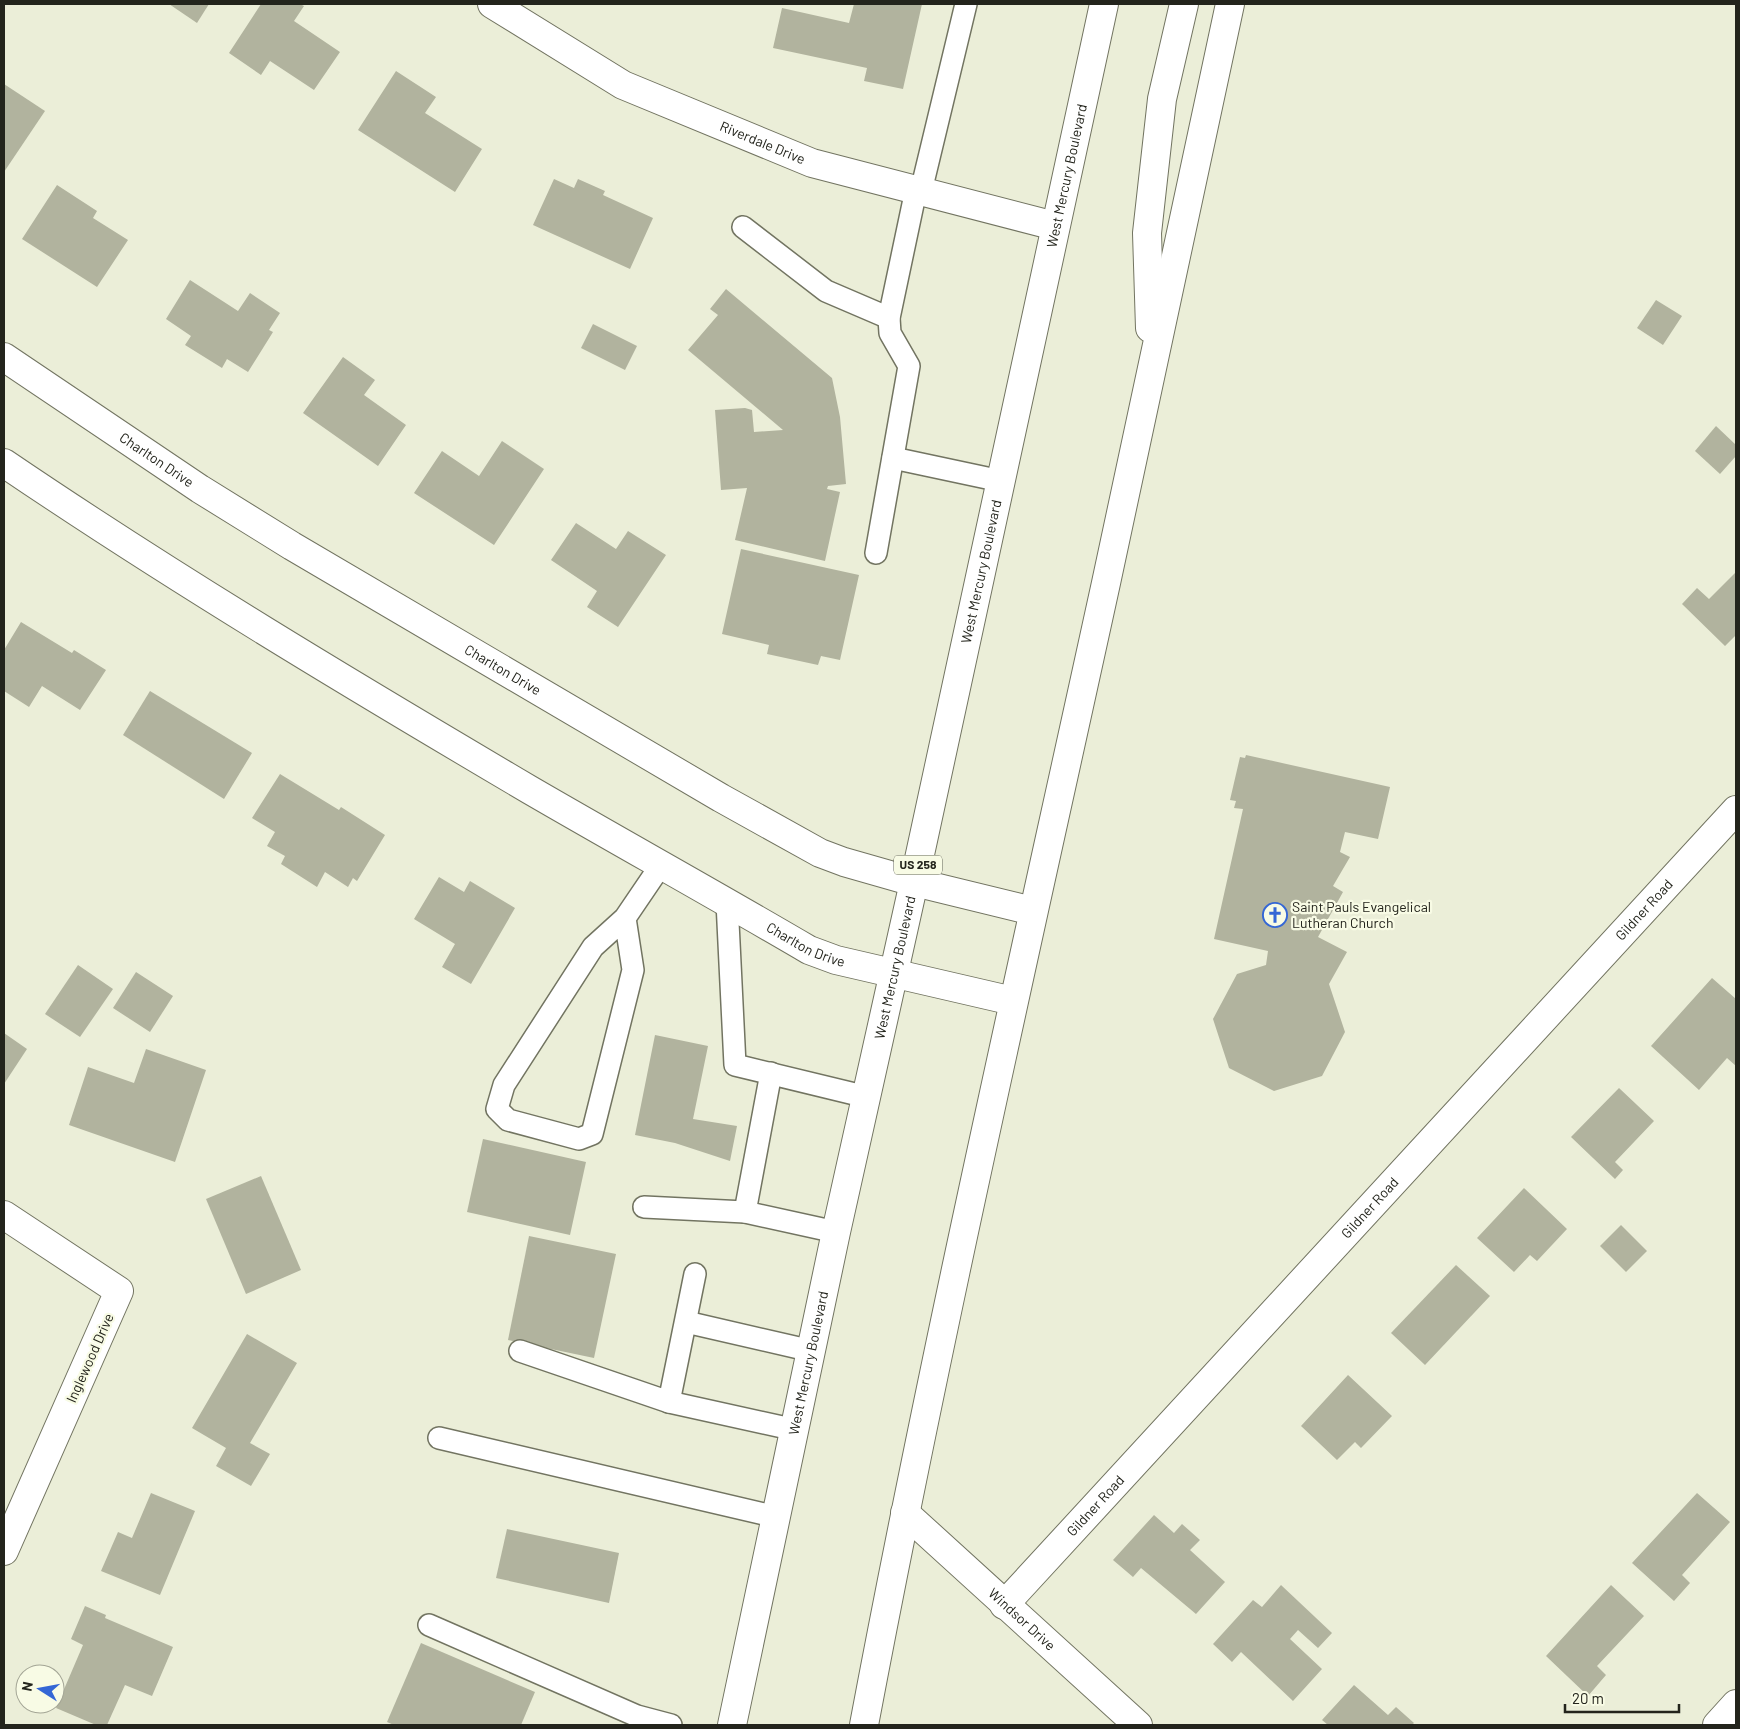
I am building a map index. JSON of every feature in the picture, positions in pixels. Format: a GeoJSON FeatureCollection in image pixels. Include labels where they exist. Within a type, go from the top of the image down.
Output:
{"type":"FeatureCollection","features":[{"type":"Feature","properties":{"kind":"street","name":"Riverdale Drive"},"geometry":{"type":"LineString","coordinates":[[492,4],[624,85],[812,163],[1055,226]]}},
{"type":"Feature","properties":{"kind":"street","name":"West Mercury Boulevard"},"geometry":{"type":"LineString","coordinates":[[732,1725],[796,1430],[836,1232],[868,1097],[1104,4]]}},
{"type":"Feature","properties":{"kind":"street"},"geometry":{"type":"LineString","coordinates":[[1152,370],[1147,234],[1162,99],[1184,4]]}},
{"type":"Feature","properties":{"kind":"street"},"geometry":{"type":"LineString","coordinates":[[864,1725],[905,1513],[1013,1001],[1152,370],[1230,4]]}},
{"type":"Feature","properties":{"kind":"street","name":"Charlton Drive"},"geometry":{"type":"LineString","coordinates":[[4,357],[226,505],[721,798],[826,855],[914,882],[1033,911]]}},
{"type":"Feature","properties":{"kind":"street","name":"Charlton Drive"},"geometry":{"type":"LineString","coordinates":[[4,463],[178,579],[281,642],[532,791],[809,950],[836,960],[1013,1001]]}},
{"type":"Feature","properties":{"kind":"street","name":"Gildner Road"},"geometry":{"type":"LineString","coordinates":[[1004,1605],[1736,810]]}},
{"type":"Feature","properties":{"kind":"street","name":"Inglewood Drive"},"geometry":{"type":"LineString","coordinates":[[4,1215],[119,1291],[4,1551]]}},
{"type":"Feature","properties":{"kind":"street","name":"Windsor Drive"},"geometry":{"type":"LineString","coordinates":[[905,1513],[1138,1725]]}},
{"type":"Feature","properties":{"kind":"street"},"geometry":{"type":"LineString","coordinates":[[1717,1725],[1736,1704]]}},
{"type":"Feature","properties":{"kind":"lane"},"geometry":{"type":"LineString","coordinates":[[876,553],[909,366],[890,333],[888,318],[918,191],[966,4]]}},
{"type":"Feature","properties":{"kind":"lane"},"geometry":{"type":"LineString","coordinates":[[743,226],[826,291],[888,318]]}},
{"type":"Feature","properties":{"kind":"lane"},"geometry":{"type":"LineString","coordinates":[[893,458],[1001,480]]}},
{"type":"Feature","properties":{"kind":"lane"},"geometry":{"type":"LineString","coordinates":[[625,918],[632,970],[592,1134],[578,1139],[508,1120],[497,1109],[504,1085],[593,947],[625,918],[661,865]]}},
{"type":"Feature","properties":{"kind":"lane"},"geometry":{"type":"LineString","coordinates":[[727,902],[735,1065],[868,1097]]}},
{"type":"Feature","properties":{"kind":"lane"},"geometry":{"type":"LineString","coordinates":[[746,1212],[771,1073]]}},
{"type":"Feature","properties":{"kind":"lane"},"geometry":{"type":"LineString","coordinates":[[644,1207],[746,1212],[836,1232]]}},
{"type":"Feature","properties":{"kind":"lane"},"geometry":{"type":"LineString","coordinates":[[669,1402],[696,1274]]}},
{"type":"Feature","properties":{"kind":"lane"},"geometry":{"type":"LineString","coordinates":[[686,1322],[812,1351]]}},
{"type":"Feature","properties":{"kind":"lane"},"geometry":{"type":"LineString","coordinates":[[520,1352],[669,1402],[796,1430]]}},
{"type":"Feature","properties":{"kind":"lane"},"geometry":{"type":"LineString","coordinates":[[439,1438],[777,1517]]}},
{"type":"Feature","properties":{"kind":"lane"},"geometry":{"type":"LineString","coordinates":[[429,1625],[637,1716],[671,1725]]}},
{"type":"Feature","properties":{"kind":"building"},"geometry":{"type":"Polygon","coordinates":[[[169,4],[209,4],[197,23],[169,4]]]}},
{"type":"Feature","properties":{"kind":"building"},"geometry":{"type":"Polygon","coordinates":[[[261,4],[300,4],[304,6],[294,21],[340,52],[314,90],[270,61],[261,75],[229,53],[261,4]]]}},
{"type":"Feature","properties":{"kind":"building"},"geometry":{"type":"Polygon","coordinates":[[[854,4],[922,4],[903,89],[864,81],[867,68],[773,48],[782,8],[849,23],[854,4]]]}},
{"type":"Feature","properties":{"kind":"building"},"geometry":{"type":"Polygon","coordinates":[[[396,71],[436,97],[425,113],[482,149],[455,192],[358,130],[396,71]]]}},
{"type":"Feature","properties":{"kind":"building"},"geometry":{"type":"Polygon","coordinates":[[[4,84],[45,111],[4,172],[4,84]]]}},
{"type":"Feature","properties":{"kind":"building"},"geometry":{"type":"Polygon","coordinates":[[[554,179],[574,188],[578,179],[605,191],[603,195],[653,218],[630,269],[533,225],[554,179]]]}},
{"type":"Feature","properties":{"kind":"building"},"geometry":{"type":"Polygon","coordinates":[[[57,185],[97,211],[93,218],[128,240],[97,287],[22,239],[57,185]]]}},
{"type":"Feature","properties":{"kind":"building"},"geometry":{"type":"Polygon","coordinates":[[[190,280],[238,311],[250,293],[280,313],[269,330],[273,332],[248,372],[227,359],[222,368],[185,345],[191,336],[166,319],[190,280]]]}},
{"type":"Feature","properties":{"kind":"building"},"geometry":{"type":"Polygon","coordinates":[[[726,289],[832,378],[840,417],[846,484],[828,486],[827,489],[840,492],[825,561],[735,540],[747,488],[721,490],[715,410],[745,408],[752,410],[754,432],[783,430],[688,350],[718,315],[710,309],[726,289]]]}},
{"type":"Feature","properties":{"kind":"building"},"geometry":{"type":"Polygon","coordinates":[[[1656,300],[1682,316],[1663,345],[1637,328],[1656,300]]]}},
{"type":"Feature","properties":{"kind":"building"},"geometry":{"type":"Polygon","coordinates":[[[593,324],[637,346],[625,370],[581,348],[593,324]]]}},
{"type":"Feature","properties":{"kind":"building"},"geometry":{"type":"Polygon","coordinates":[[[343,357],[375,380],[364,395],[406,425],[378,466],[303,413],[343,357]]]}},
{"type":"Feature","properties":{"kind":"building"},"geometry":{"type":"Polygon","coordinates":[[[1716,426],[1736,445],[1736,456],[1720,474],[1695,451],[1716,426]]]}},
{"type":"Feature","properties":{"kind":"building"},"geometry":{"type":"Polygon","coordinates":[[[502,441],[544,469],[494,545],[414,493],[442,451],[479,476],[502,441]]]}},
{"type":"Feature","properties":{"kind":"building"},"geometry":{"type":"Polygon","coordinates":[[[576,523],[616,549],[628,531],[666,555],[618,627],[587,607],[597,591],[551,560],[576,523]]]}},
{"type":"Feature","properties":{"kind":"building"},"geometry":{"type":"Polygon","coordinates":[[[741,549],[859,575],[840,660],[821,656],[818,665],[767,654],[769,645],[722,634],[741,549]]]}},
{"type":"Feature","properties":{"kind":"building"},"geometry":{"type":"Polygon","coordinates":[[[1736,572],[1736,635],[1725,646],[1682,604],[1697,588],[1709,599],[1736,572]]]}},
{"type":"Feature","properties":{"kind":"building"},"geometry":{"type":"Polygon","coordinates":[[[21,622],[72,653],[74,650],[106,670],[80,710],[42,686],[29,707],[4,691],[4,650],[21,622]]]}},
{"type":"Feature","properties":{"kind":"building"},"geometry":{"type":"Polygon","coordinates":[[[150,691],[252,753],[224,799],[123,735],[150,691]]]}},
{"type":"Feature","properties":{"kind":"building","name":"Saint Pauls Evangelical Lutheran Church"},"geometry":{"type":"Polygon","coordinates":[[[1246,755],[1390,787],[1378,839],[1345,832],[1340,852],[1350,857],[1333,886],[1343,892],[1318,937],[1347,952],[1329,984],[1345,1032],[1322,1076],[1274,1091],[1229,1068],[1213,1019],[1237,974],[1266,965],[1268,951],[1214,939],[1243,809],[1234,808],[1236,801],[1230,800],[1240,757],[1245,758],[1246,755]]]}},
{"type":"Feature","properties":{"kind":"building"},"geometry":{"type":"Polygon","coordinates":[[[280,774],[339,810],[341,807],[385,835],[357,881],[353,878],[348,887],[325,872],[317,887],[281,864],[285,856],[267,846],[275,832],[252,818],[280,774]]]}},
{"type":"Feature","properties":{"kind":"building"},"geometry":{"type":"Polygon","coordinates":[[[439,877],[464,892],[470,881],[515,908],[471,984],[442,967],[455,944],[414,919],[439,877]]]}},
{"type":"Feature","properties":{"kind":"building"},"geometry":{"type":"Polygon","coordinates":[[[78,965],[113,989],[80,1037],[45,1014],[78,965]]]}},
{"type":"Feature","properties":{"kind":"building"},"geometry":{"type":"Polygon","coordinates":[[[136,972],[173,996],[150,1032],[113,1008],[136,972]]]}},
{"type":"Feature","properties":{"kind":"building"},"geometry":{"type":"Polygon","coordinates":[[[1712,978],[1736,999],[1736,1066],[1727,1058],[1699,1090],[1651,1046],[1712,978]]]}},
{"type":"Feature","properties":{"kind":"building"},"geometry":{"type":"Polygon","coordinates":[[[4,1033],[27,1049],[4,1084],[4,1033]]]}},
{"type":"Feature","properties":{"kind":"building"},"geometry":{"type":"Polygon","coordinates":[[[655,1035],[708,1046],[693,1119],[737,1126],[730,1161],[675,1143],[635,1135],[655,1035]]]}},
{"type":"Feature","properties":{"kind":"building"},"geometry":{"type":"Polygon","coordinates":[[[146,1049],[206,1070],[175,1162],[69,1125],[88,1067],[134,1083],[146,1049]]]}},
{"type":"Feature","properties":{"kind":"building"},"geometry":{"type":"Polygon","coordinates":[[[1619,1088],[1654,1121],[1615,1162],[1623,1170],[1615,1179],[1571,1137],[1619,1088]]]}},
{"type":"Feature","properties":{"kind":"building"},"geometry":{"type":"Polygon","coordinates":[[[483,1139],[586,1162],[570,1235],[467,1212],[483,1139]]]}},
{"type":"Feature","properties":{"kind":"building"},"geometry":{"type":"Polygon","coordinates":[[[261,1176],[301,1270],[246,1294],[206,1199],[261,1176]]]}},
{"type":"Feature","properties":{"kind":"building"},"geometry":{"type":"Polygon","coordinates":[[[1524,1188],[1567,1229],[1537,1261],[1530,1255],[1514,1272],[1477,1238],[1524,1188]]]}},
{"type":"Feature","properties":{"kind":"building"},"geometry":{"type":"Polygon","coordinates":[[[1621,1225],[1647,1251],[1626,1272],[1600,1246],[1621,1225]]]}},
{"type":"Feature","properties":{"kind":"building"},"geometry":{"type":"Polygon","coordinates":[[[529,1236],[616,1254],[594,1358],[508,1340],[529,1236]]]}},
{"type":"Feature","properties":{"kind":"building"},"geometry":{"type":"Polygon","coordinates":[[[1456,1265],[1490,1296],[1425,1365],[1391,1333],[1456,1265]]]}},
{"type":"Feature","properties":{"kind":"building"},"geometry":{"type":"Polygon","coordinates":[[[247,1334],[297,1363],[250,1443],[270,1454],[251,1486],[216,1466],[226,1448],[192,1428],[247,1334]]]}},
{"type":"Feature","properties":{"kind":"building"},"geometry":{"type":"Polygon","coordinates":[[[1348,1375],[1392,1416],[1361,1448],[1355,1442],[1337,1460],[1301,1426],[1348,1375]]]}},
{"type":"Feature","properties":{"kind":"building"},"geometry":{"type":"Polygon","coordinates":[[[151,1493],[195,1511],[160,1595],[101,1571],[118,1532],[132,1538],[151,1493]]]}},
{"type":"Feature","properties":{"kind":"building"},"geometry":{"type":"Polygon","coordinates":[[[1697,1493],[1730,1522],[1682,1575],[1690,1583],[1674,1601],[1632,1563],[1697,1493]]]}},
{"type":"Feature","properties":{"kind":"building"},"geometry":{"type":"Polygon","coordinates":[[[1154,1515],[1174,1533],[1182,1524],[1200,1540],[1190,1550],[1225,1582],[1196,1614],[1141,1568],[1133,1577],[1113,1560],[1154,1515]]]}},
{"type":"Feature","properties":{"kind":"building"},"geometry":{"type":"Polygon","coordinates":[[[507,1529],[619,1553],[609,1603],[496,1578],[507,1529]]]}},
{"type":"Feature","properties":{"kind":"building"},"geometry":{"type":"Polygon","coordinates":[[[1281,1585],[1332,1633],[1318,1648],[1298,1630],[1290,1639],[1322,1669],[1293,1701],[1241,1652],[1232,1662],[1213,1644],[1253,1600],[1262,1607],[1281,1585]]]}},
{"type":"Feature","properties":{"kind":"building"},"geometry":{"type":"Polygon","coordinates":[[[1611,1585],[1644,1616],[1597,1666],[1606,1675],[1588,1696],[1546,1656],[1611,1585]]]}},
{"type":"Feature","properties":{"kind":"building"},"geometry":{"type":"Polygon","coordinates":[[[85,1606],[106,1615],[105,1618],[173,1647],[152,1696],[125,1685],[107,1725],[96,1725],[65,1712],[65,1687],[83,1645],[71,1639],[85,1606]]]}},
{"type":"Feature","properties":{"kind":"building"},"geometry":{"type":"Polygon","coordinates":[[[421,1643],[535,1692],[521,1725],[394,1725],[387,1722],[421,1643]]]}},
{"type":"Feature","properties":{"kind":"building"},"geometry":{"type":"Polygon","coordinates":[[[1354,1685],[1388,1715],[1396,1707],[1414,1723],[1412,1725],[1328,1725],[1322,1720],[1354,1685]]]}},
{"type":"Feature","properties":{"kind":"place","name":"Saint Pauls Evangelical Lutheran Church"},"geometry":{"type":"Point","coordinates":[1275,915]}}]}
